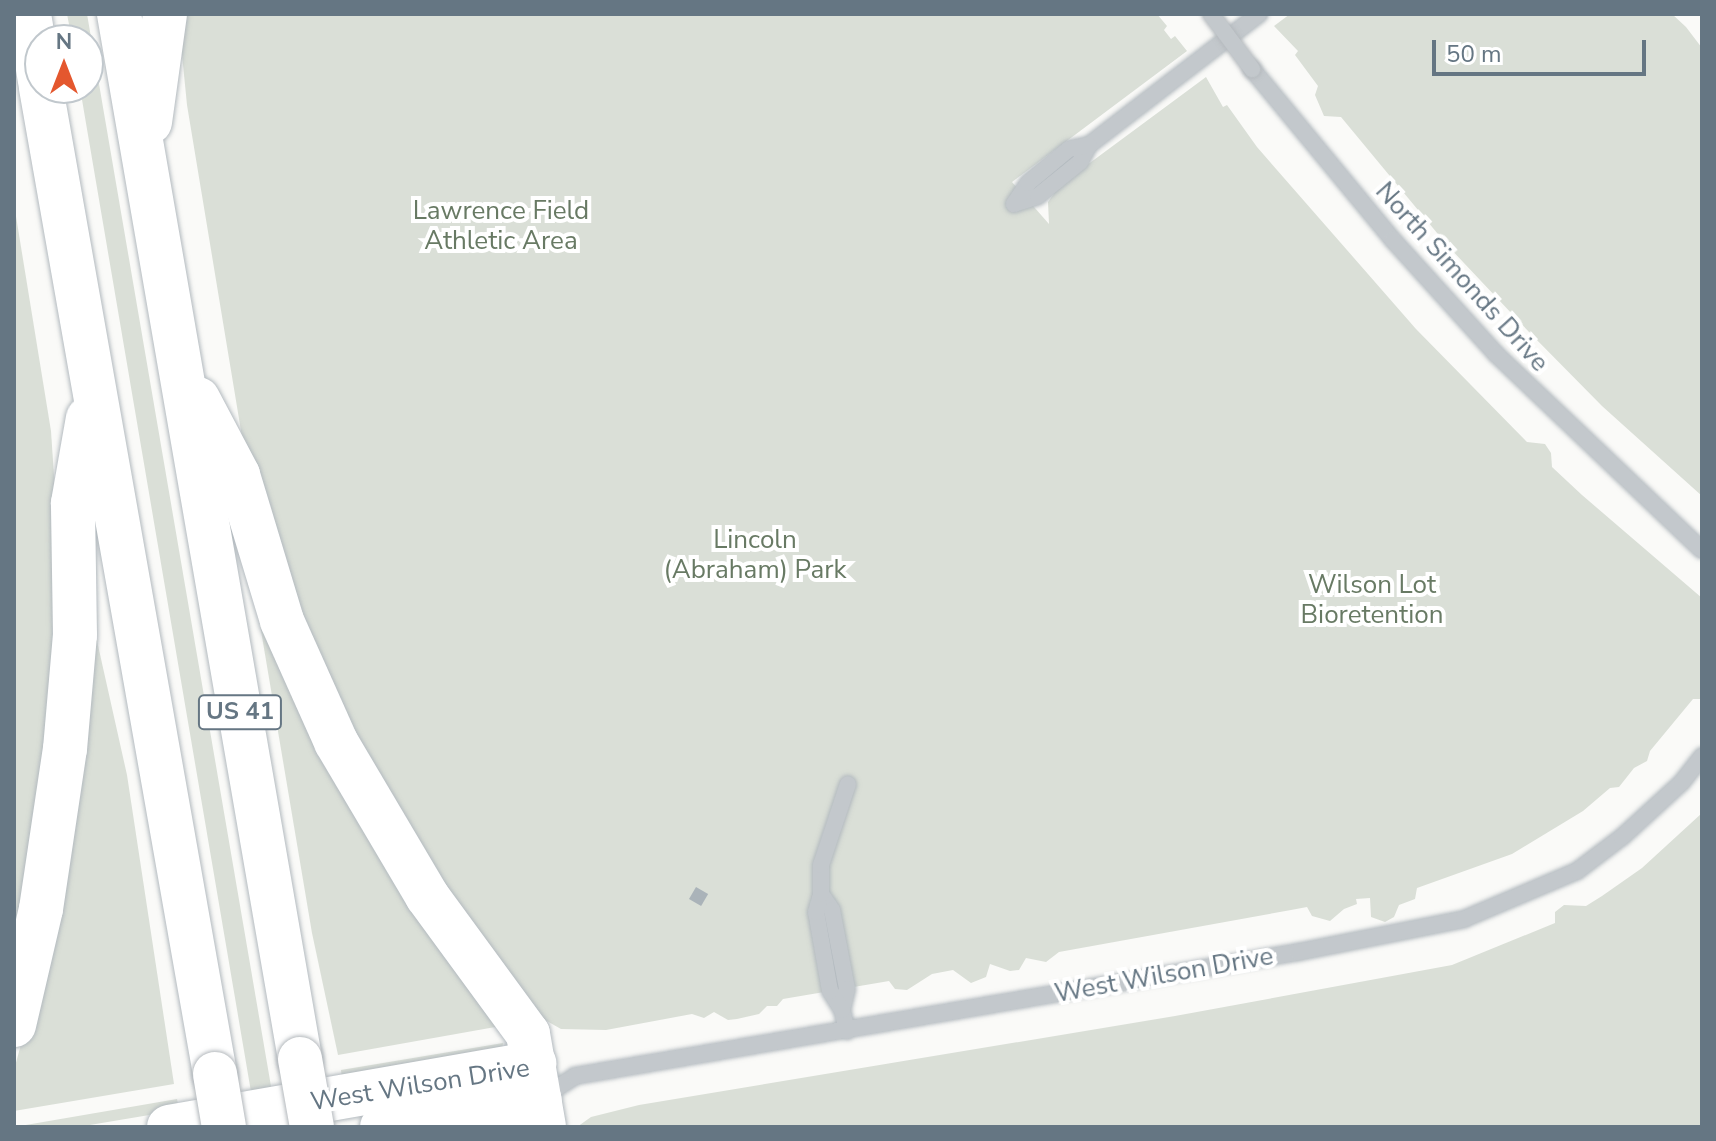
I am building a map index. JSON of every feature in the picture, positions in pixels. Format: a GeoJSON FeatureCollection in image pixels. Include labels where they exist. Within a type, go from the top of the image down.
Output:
{"type":"FeatureCollection","features":[{"type":"Feature","properties":{"kind":"main road","name":"US 41"},"geometry":{"type":"LineString","coordinates":[[119,14],[312,1127]]}},
{"type":"Feature","properties":{"kind":"main road"},"geometry":{"type":"LineString","coordinates":[[144,160],[165,14]]}},
{"type":"Feature","properties":{"kind":"main road"},"geometry":{"type":"LineString","coordinates":[[44,104],[224,1127]]}},
{"type":"Feature","properties":{"kind":"main road"},"geometry":{"type":"LineString","coordinates":[[180,365],[238,475],[282,621],[336,742],[427,896],[524,1026],[539,1097]]}},
{"type":"Feature","properties":{"kind":"main road"},"geometry":{"type":"LineString","coordinates":[[14,1025],[41,909],[65,749],[75,635],[73,503],[93,388]]}},
{"type":"Feature","properties":{"kind":"main road","name":"West Wilson Drive"},"geometry":{"type":"LineString","coordinates":[[169,1127],[539,1097]]}},
{"type":"Feature","properties":{"kind":"main road","name":"West Wilson Drive"},"geometry":{"type":"LineString","coordinates":[[382,1127],[539,1097]]}},
{"type":"Feature","properties":{"kind":"lane","name":"North Simonds Drive"},"geometry":{"type":"LineString","coordinates":[[1211,14],[1252,69],[1393,240],[1496,354],[1702,550]]}},
{"type":"Feature","properties":{"kind":"lane"},"geometry":{"type":"LineString","coordinates":[[1089,145],[1259,14]]}},
{"type":"Feature","properties":{"kind":"lane","name":"West Wilson Drive"},"geometry":{"type":"LineString","coordinates":[[539,1097],[575,1076],[1298,952],[1464,919],[1577,871],[1622,837],[1682,782],[1702,756]]}},
{"type":"Feature","properties":{"kind":"lane"},"geometry":{"type":"LineString","coordinates":[[847,1031],[842,1010],[847,989],[832,910],[821,894],[821,865],[848,784]]}},
{"type":"Feature","properties":{"kind":"lane","name":"West Wilson Drive"},"geometry":{"type":"LineString","coordinates":[[539,1097],[575,1076]]}},
{"type":"Feature","properties":{"kind":"green space"},"geometry":{"type":"Polygon","coordinates":[[[67,14],[87,14],[89,24],[69,24],[67,14]]]}},
{"type":"Feature","properties":{"kind":"green space","name":"Lincoln (Abraham) Park"},"geometry":{"type":"Polygon","coordinates":[[[178,14],[1157,14],[1167,26],[1164,30],[1171,39],[1175,36],[1187,51],[1012,182],[1049,224],[1048,202],[1060,185],[1206,77],[1223,107],[1227,105],[1257,147],[1416,329],[1527,442],[1545,444],[1551,453],[1552,467],[1702,598],[1702,699],[1693,699],[1650,751],[1647,761],[1634,768],[1619,787],[1610,788],[1583,811],[1512,854],[1417,888],[1415,899],[1399,905],[1394,917],[1385,922],[1371,917],[1370,898],[1356,899],[1357,904],[1344,909],[1330,921],[1312,916],[1307,907],[1059,952],[1046,962],[1026,958],[1019,970],[1010,971],[990,964],[986,977],[971,983],[953,970],[932,974],[907,990],[895,989],[889,981],[783,999],[777,1006],[767,1006],[759,1014],[737,1019],[728,1020],[714,1012],[704,1018],[692,1014],[606,1030],[561,1029],[545,1020],[439,885],[311,652],[244,449],[187,105],[178,14]]]}},
{"type":"Feature","properties":{"kind":"green space"},"geometry":{"type":"Polygon","coordinates":[[[1290,14],[1672,14],[1686,27],[1702,48],[1702,496],[1602,406],[1529,332],[1447,245],[1341,117],[1324,116],[1315,95],[1318,86],[1295,55],[1298,51],[1274,26],[1290,14]]]}},
{"type":"Feature","properties":{"kind":"green space"},"geometry":{"type":"Polygon","coordinates":[[[83,104],[102,104],[278,1127],[257,1127],[83,104]]]}},
{"type":"Feature","properties":{"kind":"green space"},"geometry":{"type":"Polygon","coordinates":[[[14,204],[51,431],[56,506],[51,708],[14,952],[14,204]]]}},
{"type":"Feature","properties":{"kind":"green space"},"geometry":{"type":"Polygon","coordinates":[[[255,595],[501,1026],[338,1055],[312,933],[255,595]]]}},
{"type":"Feature","properties":{"kind":"green space"},"geometry":{"type":"Polygon","coordinates":[[[91,614],[127,775],[174,1084],[14,1111],[14,1070],[35,993],[91,614]]]}},
{"type":"Feature","properties":{"kind":"green space"},"geometry":{"type":"Polygon","coordinates":[[[1702,813],[1702,1127],[577,1127],[591,1117],[639,1105],[1175,1016],[1452,965],[1555,923],[1555,912],[1564,905],[1586,906],[1642,868],[1702,813]]]}},
{"type":"Feature","properties":{"kind":"green space"},"geometry":{"type":"Polygon","coordinates":[[[503,1043],[502,1050],[342,1081],[341,1070],[503,1043]]]}},
{"type":"Feature","properties":{"kind":"green space"},"geometry":{"type":"Polygon","coordinates":[[[177,1099],[179,1110],[78,1127],[14,1127],[177,1099]]]}},
{"type":"Feature","properties":{"kind":"building"},"geometry":{"type":"Polygon","coordinates":[[[696,887],[708,894],[701,906],[689,899],[696,887]]]}},
{"type":"Feature","properties":{"kind":"park label","name":"Lawrence Field Athletic Area"},"geometry":{"type":"Point","coordinates":[501,226]}},
{"type":"Feature","properties":{"kind":"park label","name":"Wilson Lot Bioretention"},"geometry":{"type":"Point","coordinates":[1372,600]}}]}
